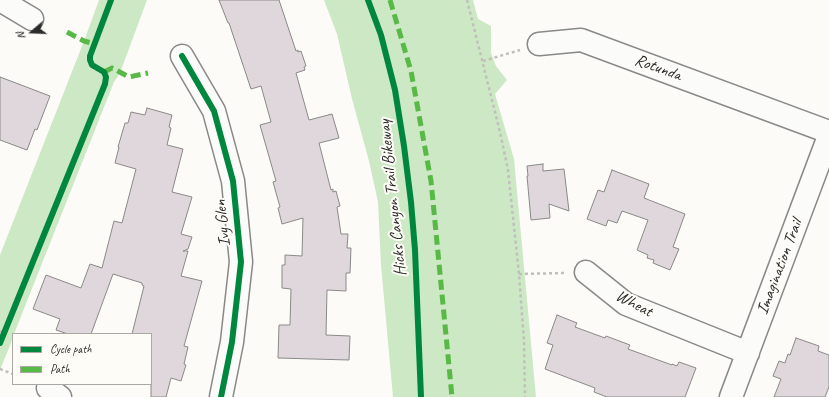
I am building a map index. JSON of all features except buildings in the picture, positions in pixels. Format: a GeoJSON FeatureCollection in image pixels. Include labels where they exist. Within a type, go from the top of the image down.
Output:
{"type":"FeatureCollection","features":[{"type":"Feature","properties":{"kind":"street"},"geometry":{"type":"LineString","coordinates":[[0,0],[32,19]]}},
{"type":"Feature","properties":{"kind":"street","name":"Rotunda"},"geometry":{"type":"LineString","coordinates":[[539,44],[581,40],[829,132]]}},
{"type":"Feature","properties":{"kind":"street","name":"Ivy Glen"},"geometry":{"type":"LineString","coordinates":[[182,56],[214,111],[232,181],[241,262],[232,342],[221,397]]}},
{"type":"Feature","properties":{"kind":"street","name":"Imagination Trail"},"geometry":{"type":"LineString","coordinates":[[731,397],[829,136]]}},
{"type":"Feature","properties":{"kind":"street","name":"Wheat"},"geometry":{"type":"LineString","coordinates":[[586,272],[626,304],[748,353]]}},
{"type":"Feature","properties":{"kind":"path"},"geometry":{"type":"LineString","coordinates":[[467,0],[483,60],[508,170],[519,274],[524,341],[525,397]]}},
{"type":"Feature","properties":{"kind":"path"},"geometry":{"type":"LineString","coordinates":[[483,60],[539,44]]}},
{"type":"Feature","properties":{"kind":"path"},"geometry":{"type":"LineString","coordinates":[[519,274],[586,272]]}},
{"type":"Feature","properties":{"kind":"path"},"geometry":{"type":"LineString","coordinates":[[2,334],[7,326]]}},
{"type":"Feature","properties":{"kind":"path"},"geometry":{"type":"LineString","coordinates":[[0,369],[12,374]]}},
{"type":"Feature","properties":{"kind":"green space"},"geometry":{"type":"Polygon","coordinates":[[[99,0],[147,0],[120,73],[114,82],[14,333],[12,333],[12,340],[0,370],[0,255],[99,0]]]}},
{"type":"Feature","properties":{"kind":"green space"},"geometry":{"type":"Polygon","coordinates":[[[324,0],[473,0],[478,19],[491,26],[491,53],[496,66],[507,80],[495,94],[514,159],[536,397],[393,397],[381,265],[378,202],[337,34],[324,0]]]}},
{"type":"Feature","properties":{"kind":"marked path"},"geometry":{"type":"LineString","coordinates":[[390,0],[411,71],[431,181],[452,397]]}},
{"type":"Feature","properties":{"kind":"marked path"},"geometry":{"type":"LineString","coordinates":[[67,32],[84,41],[95,44]]}},
{"type":"Feature","properties":{"kind":"marked path"},"geometry":{"type":"LineString","coordinates":[[104,72],[112,68],[129,77],[148,73]]}},
{"type":"Feature","properties":{"kind":"cycle path"},"geometry":{"type":"LineString","coordinates":[[0,343],[105,84],[106,77],[104,72],[92,65],[90,56],[111,0]]}},
{"type":"Feature","properties":{"kind":"cycle path","name":"Hicks Canyon Trail Bikeway"},"geometry":{"type":"LineString","coordinates":[[368,0],[381,35],[395,90],[404,146],[415,250],[421,397]]}},
{"type":"Feature","properties":{"kind":"cycle path"},"geometry":{"type":"LineString","coordinates":[[182,56],[214,111],[233,181],[241,262],[232,342],[221,397]]}}]}
